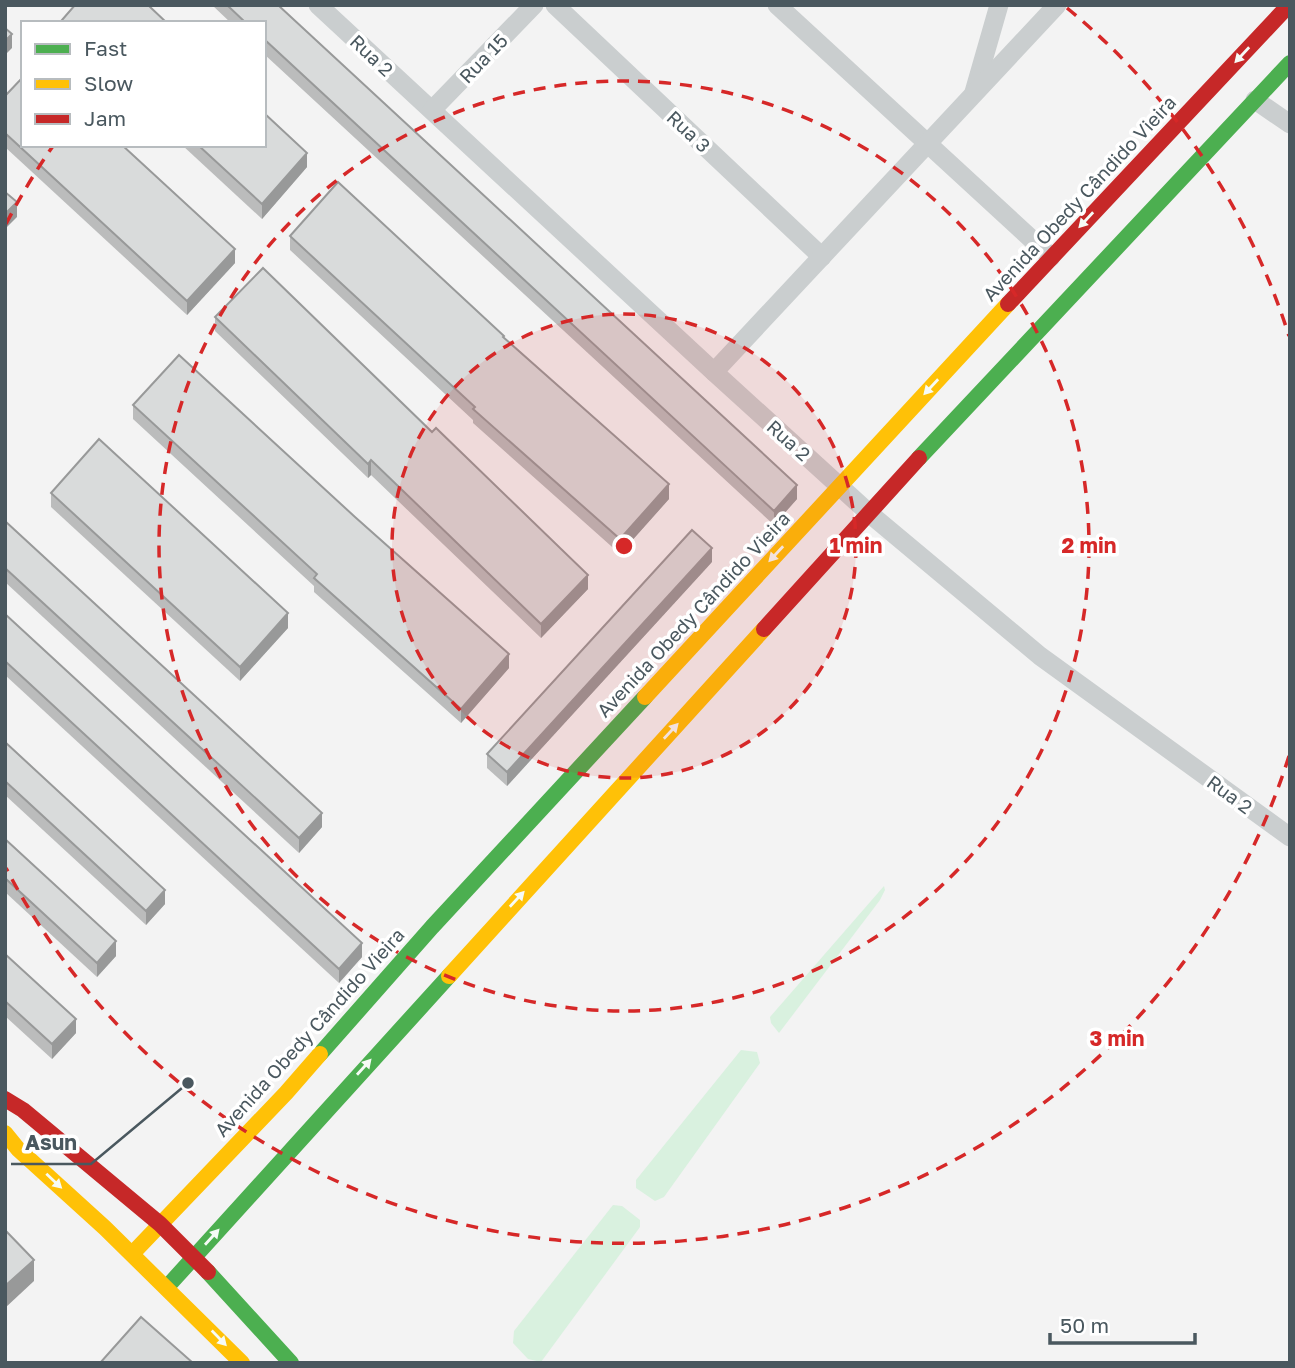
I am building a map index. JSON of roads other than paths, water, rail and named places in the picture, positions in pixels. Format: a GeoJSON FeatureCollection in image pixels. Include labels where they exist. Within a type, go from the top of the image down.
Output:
{"type":"FeatureCollection","features":[{"type":"Feature","properties":{"kind":"main road","name":"Avenida Obedy Cândido Vieira"},"geometry":{"type":"LineString","coordinates":[[132,1254],[466,899],[839,486],[1289,5]]}},
{"type":"Feature","properties":{"kind":"main road"},"geometry":{"type":"LineString","coordinates":[[167,1287],[489,921],[1290,63]]}},
{"type":"Feature","properties":{"kind":"main road"},"geometry":{"type":"LineString","coordinates":[[5,1099],[23,1110],[160,1224],[194,1257],[291,1363]]}},
{"type":"Feature","properties":{"kind":"main road"},"geometry":{"type":"LineString","coordinates":[[5,1133],[18,1149],[167,1287],[242,1363]]}},
{"type":"Feature","properties":{"kind":"main road"},"geometry":{"type":"LineString","coordinates":[[105,1228],[160,1224]]}},
{"type":"Feature","properties":{"kind":"street","name":"Rua 2"},"geometry":{"type":"LineString","coordinates":[[318,5],[870,514],[1040,656],[1287,830]]}},
{"type":"Feature","properties":{"kind":"street","name":"Rua 15"},"geometry":{"type":"LineString","coordinates":[[432,110],[534,5]]}},
{"type":"Feature","properties":{"kind":"street","name":"Rua 3"},"geometry":{"type":"LineString","coordinates":[[555,5],[822,257]]}},
{"type":"Feature","properties":{"kind":"street"},"geometry":{"type":"LineString","coordinates":[[777,5],[1051,257]]}},
{"type":"Feature","properties":{"kind":"street"},"geometry":{"type":"LineString","coordinates":[[972,96],[999,5]]}},
{"type":"Feature","properties":{"kind":"street"},"geometry":{"type":"LineString","coordinates":[[714,372],[1057,5]]}},
{"type":"Feature","properties":{"kind":"street"},"geometry":{"type":"LineString","coordinates":[[1255,100],[1290,124]]}},
{"type":"Feature","properties":{"kind":"place","name":"Asun"},"geometry":{"type":"Point","coordinates":[188,1083]}}]}
